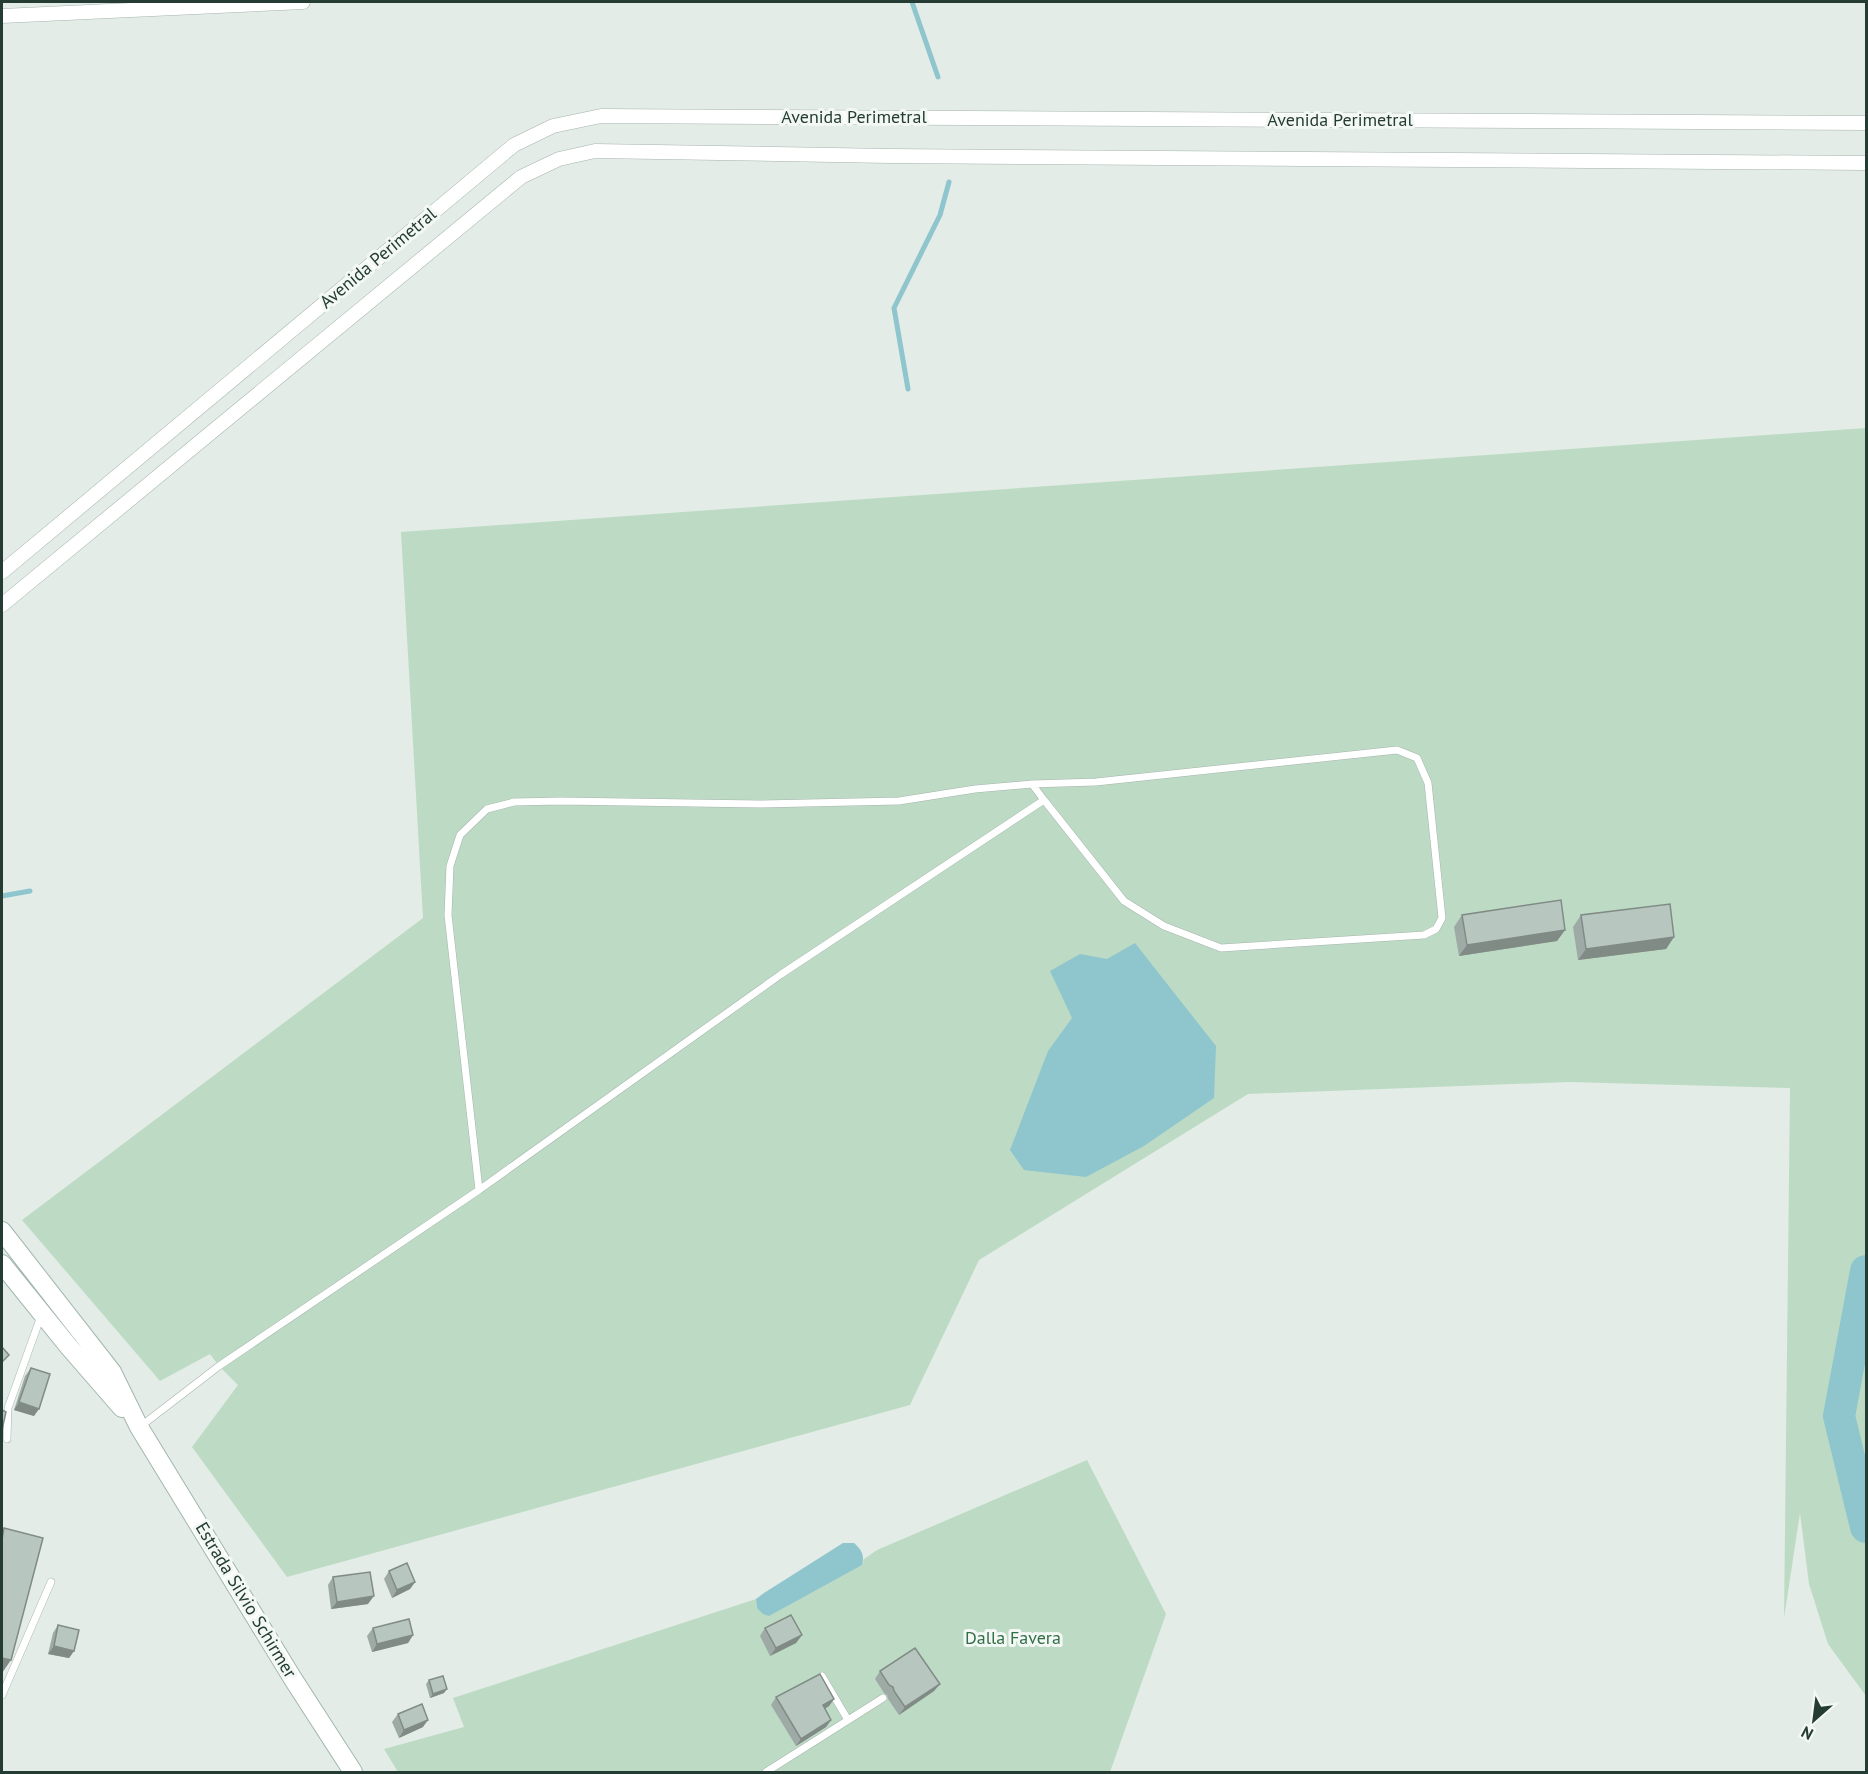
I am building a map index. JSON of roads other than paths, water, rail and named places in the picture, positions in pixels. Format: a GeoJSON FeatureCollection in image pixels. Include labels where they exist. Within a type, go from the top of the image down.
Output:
{"type":"FeatureCollection","features":[{"type":"Feature","properties":{"kind":"street"},"geometry":{"type":"LineString","coordinates":[[2,16],[303,2]]}},
{"type":"Feature","properties":{"kind":"street","name":"Avenida Perimetral"},"geometry":{"type":"LineString","coordinates":[[2,572],[514,145],[553,126],[601,116],[1866,123]]}},
{"type":"Feature","properties":{"kind":"street","name":"Avenida Perimetral"},"geometry":{"type":"LineString","coordinates":[[2,605],[521,177],[559,159],[595,151],[890,156],[1866,163]]}},
{"type":"Feature","properties":{"kind":"street","name":"Estrada Silvio Schirmer"},"geometry":{"type":"LineString","coordinates":[[2,1231],[112,1372],[139,1427],[353,1773]]}},
{"type":"Feature","properties":{"kind":"street","name":"Estrada Silvio Schirmer"},"geometry":{"type":"LineString","coordinates":[[2,1264],[69,1347],[139,1427]]}},
{"type":"Feature","properties":{"kind":"lane"},"geometry":{"type":"LineString","coordinates":[[479,1190],[448,915],[450,866],[460,835],[487,809],[514,802],[561,801],[759,804],[899,801],[975,789],[1032,784],[1096,782],[1397,750],[1417,758],[1428,783],[1442,918],[1436,929],[1424,935],[1221,948],[1164,926],[1124,901],[1032,784]]}},
{"type":"Feature","properties":{"kind":"lane"},"geometry":{"type":"LineString","coordinates":[[139,1427],[219,1366],[479,1190],[780,975],[1044,800]]}},
{"type":"Feature","properties":{"kind":"lane"},"geometry":{"type":"LineString","coordinates":[[7,1439],[5,1408],[41,1313]]}},
{"type":"Feature","properties":{"kind":"lane"},"geometry":{"type":"LineString","coordinates":[[2,1695],[51,1582]]}},
{"type":"Feature","properties":{"kind":"lane"},"geometry":{"type":"LineString","coordinates":[[822,1676],[848,1720]]}},
{"type":"Feature","properties":{"kind":"lane"},"geometry":{"type":"LineString","coordinates":[[766,1773],[883,1698]]}},
{"type":"Feature","properties":{"kind":"water"},"geometry":{"type":"Polygon","coordinates":[[[1135,943],[1216,1046],[1214,1098],[1144,1146],[1086,1177],[1024,1170],[1010,1150],[1048,1051],[1072,1018],[1050,971],[1080,954],[1107,959],[1135,943]]]}},
{"type":"Feature","properties":{"kind":"water"},"geometry":{"type":"Polygon","coordinates":[[[843,1543],[854,1543],[859,1548],[863,1555],[862,1565],[769,1616],[757,1608],[756,1599],[843,1543]]]}},
{"type":"Feature","properties":{"kind":"waterway"},"geometry":{"type":"LineString","coordinates":[[912,2],[938,77]]}},
{"type":"Feature","properties":{"kind":"waterway"},"geometry":{"type":"LineString","coordinates":[[908,389],[894,308],[940,215],[949,182]]}},
{"type":"Feature","properties":{"kind":"waterway"},"geometry":{"type":"LineString","coordinates":[[2,896],[30,891]]}},
{"type":"Feature","properties":{"kind":"waterway"},"geometry":{"type":"LineString","coordinates":[[1866,1271],[1839,1416],[1866,1527]]}},
{"type":"Feature","properties":{"kind":"park label","name":"Dalla Favera"},"geometry":{"type":"Point","coordinates":[1013,1638]}}]}
